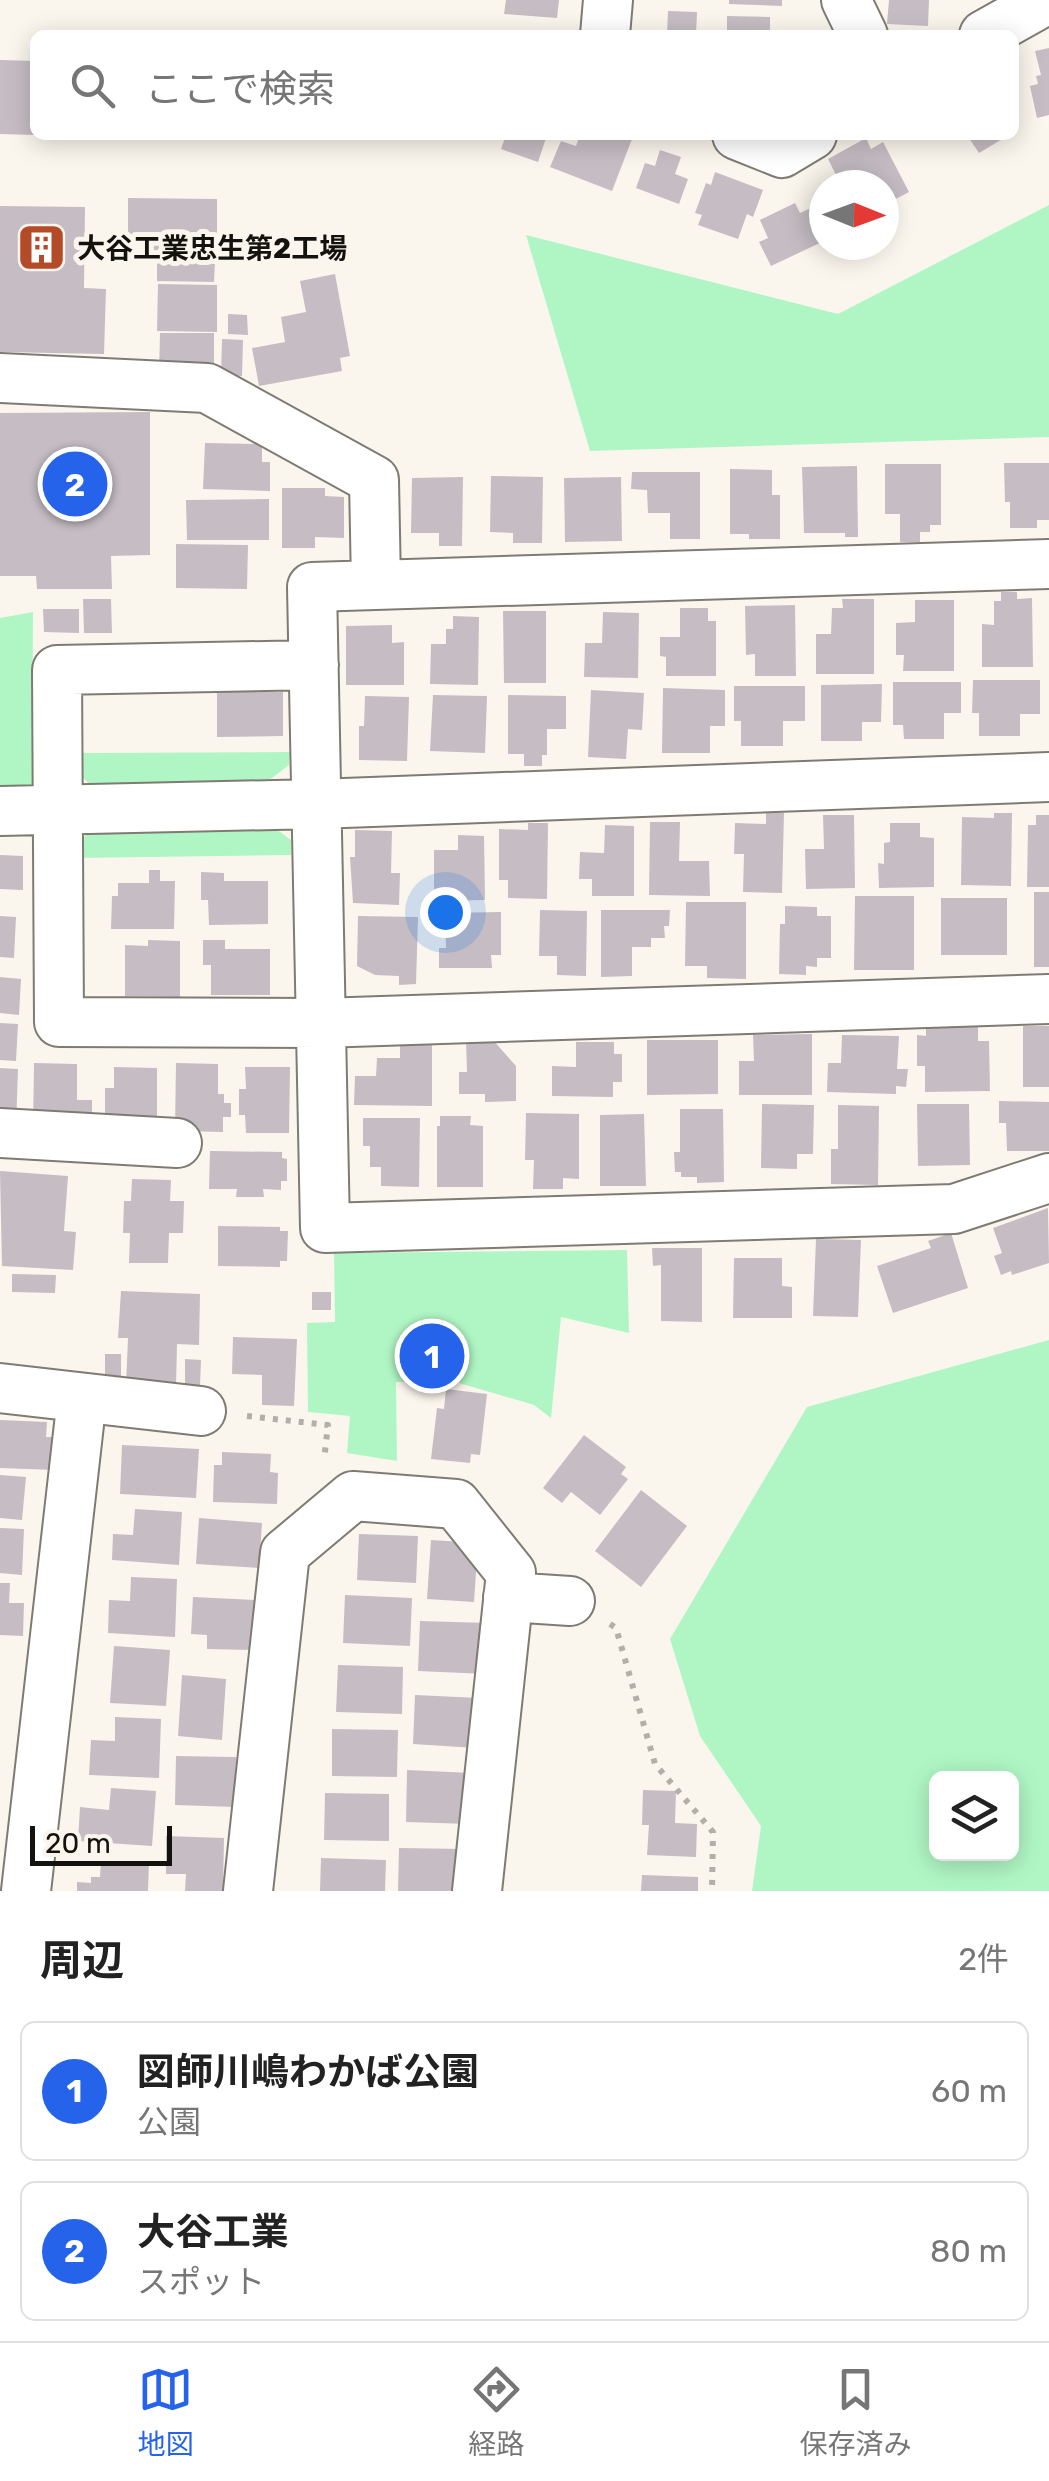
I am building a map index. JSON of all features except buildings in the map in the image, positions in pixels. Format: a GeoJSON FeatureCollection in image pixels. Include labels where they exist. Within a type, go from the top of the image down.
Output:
{"type":"FeatureCollection","features":[{"type":"Feature","properties":{"kind":"street"},"geometry":{"type":"LineString","coordinates":[[605,30],[608,0]]}},
{"type":"Feature","properties":{"kind":"street"},"geometry":{"type":"LineString","coordinates":[[846,0],[861,30]]}},
{"type":"Feature","properties":{"kind":"street"},"geometry":{"type":"LineString","coordinates":[[993,30],[1044,2]]}},
{"type":"Feature","properties":{"kind":"street"},"geometry":{"type":"LineString","coordinates":[[750,140],[782,152],[803,140]]}},
{"type":"Feature","properties":{"kind":"street"},"geometry":{"type":"LineString","coordinates":[[0,378],[207,388],[374,480],[376,584]]}},
{"type":"Feature","properties":{"kind":"street"},"geometry":{"type":"LineString","coordinates":[[1049,564],[312,587],[325,1228],[954,1209],[1049,1178]]}},
{"type":"Feature","properties":{"kind":"street"},"geometry":{"type":"LineString","coordinates":[[314,665],[57,670],[58,1022],[321,1023],[1049,1000]]}},
{"type":"Feature","properties":{"kind":"street"},"geometry":{"type":"LineString","coordinates":[[0,811],[317,804],[1049,777]]}},
{"type":"Feature","properties":{"kind":"street"},"geometry":{"type":"LineString","coordinates":[[0,1133],[177,1143]]}},
{"type":"Feature","properties":{"kind":"street"},"geometry":{"type":"LineString","coordinates":[[0,1388],[201,1411]]}},
{"type":"Feature","properties":{"kind":"street"},"geometry":{"type":"LineString","coordinates":[[26,1891],[82,1398]]}},
{"type":"Feature","properties":{"kind":"street"},"geometry":{"type":"LineString","coordinates":[[248,1891],[285,1553],[353,1496],[456,1504],[510,1573],[477,1891]]}},
{"type":"Feature","properties":{"kind":"street"},"geometry":{"type":"LineString","coordinates":[[508,1597],[570,1601]]}},
{"type":"Feature","properties":{"kind":"path"},"geometry":{"type":"LineString","coordinates":[[201,1411],[328,1425],[318,1526]]}},
{"type":"Feature","properties":{"kind":"path"},"geometry":{"type":"LineString","coordinates":[[616,1628],[655,1764],[713,1832],[712,1891]]}},
{"type":"Feature","properties":{"kind":"green space"},"geometry":{"type":"Polygon","coordinates":[[[1049,205],[1049,437],[590,451],[526,235],[838,314],[1049,205]]]}},
{"type":"Feature","properties":{"kind":"green space"},"geometry":{"type":"Polygon","coordinates":[[[33,612],[32,791],[0,790],[0,618],[33,612]]]}},
{"type":"Feature","properties":{"kind":"green space"},"geometry":{"type":"Polygon","coordinates":[[[290,752],[289,765],[268,781],[91,786],[77,771],[77,753],[290,752]]]}},
{"type":"Feature","properties":{"kind":"green space"},"geometry":{"type":"Polygon","coordinates":[[[272,826],[291,840],[291,855],[77,858],[76,846],[91,830],[272,826]]]}},
{"type":"Feature","properties":{"kind":"green space"},"geometry":{"type":"Polygon","coordinates":[[[627,1250],[629,1333],[561,1317],[551,1418],[534,1405],[449,1380],[396,1382],[397,1461],[347,1453],[350,1416],[308,1412],[307,1323],[335,1322],[334,1253],[627,1250]]]}},
{"type":"Feature","properties":{"kind":"green space"},"geometry":{"type":"Polygon","coordinates":[[[1049,1340],[1049,1891],[752,1891],[761,1826],[700,1736],[670,1639],[807,1407],[1049,1340]]]}},
{"type":"Feature","properties":{"kind":"place","name":"大谷工業忠生第2工場"},"geometry":{"type":"Point","coordinates":[42,248]}},
{"type":"Feature","properties":{"kind":"place","name":"大谷工業"},"geometry":{"type":"Point","coordinates":[75,484]}},
{"type":"Feature","properties":{"kind":"place","name":"図師川嶋わかば公園"},"geometry":{"type":"Point","coordinates":[432,1356]}}]}
